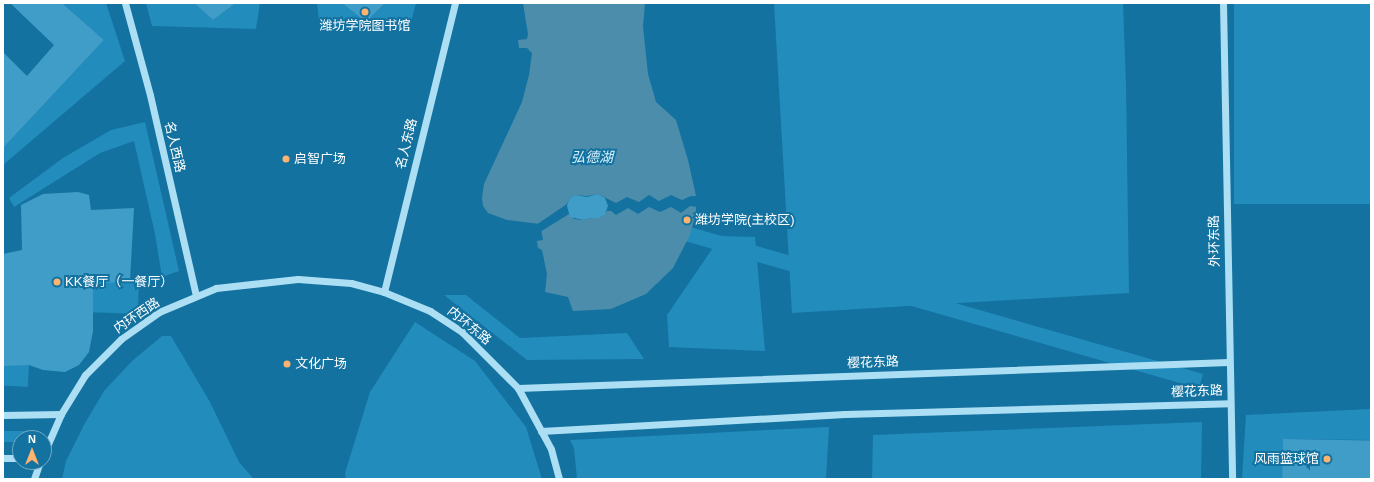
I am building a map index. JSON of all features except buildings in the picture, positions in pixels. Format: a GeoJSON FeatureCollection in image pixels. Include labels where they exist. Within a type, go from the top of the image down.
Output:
{"type":"FeatureCollection","features":[{"type":"Feature","properties":{"kind":"street","name":"名人西路"},"geometry":{"type":"LineString","coordinates":[[125,3],[150,95],[196,296]]}},
{"type":"Feature","properties":{"kind":"street","name":"名人东路"},"geometry":{"type":"LineString","coordinates":[[384,292],[455,3]]}},
{"type":"Feature","properties":{"kind":"street","name":"外环东路"},"geometry":{"type":"LineString","coordinates":[[1223,3],[1232,479]]}},
{"type":"Feature","properties":{"kind":"street","name":"内环西路"},"geometry":{"type":"LineString","coordinates":[[52,435],[61,414],[85,374],[121,339],[159,312],[216,288],[298,279]]}},
{"type":"Feature","properties":{"kind":"street","name":"内环东路"},"geometry":{"type":"LineString","coordinates":[[298,279],[351,283],[384,292],[430,311],[462,332],[518,388],[551,449],[559,479]]}},
{"type":"Feature","properties":{"kind":"street","name":"樱花东路"},"geometry":{"type":"LineString","coordinates":[[518,388],[1229,362]]}},
{"type":"Feature","properties":{"kind":"street","name":"樱花东路"},"geometry":{"type":"LineString","coordinates":[[542,431],[845,414],[1230,403]]}},
{"type":"Feature","properties":{"kind":"street"},"geometry":{"type":"LineString","coordinates":[[3,415],[61,414]]}},
{"type":"Feature","properties":{"kind":"shaded area"},"geometry":{"type":"Polygon","coordinates":[[[62,3],[106,3],[125,61],[3,165],[3,148],[104,40],[62,3]]]}},
{"type":"Feature","properties":{"kind":"shaded area"},"geometry":{"type":"Polygon","coordinates":[[[146,3],[194,3],[213,20],[236,3],[260,3],[256,29],[152,26],[146,3]]]}},
{"type":"Feature","properties":{"kind":"shaded area"},"geometry":{"type":"Polygon","coordinates":[[[317,3],[342,3],[366,22],[385,3],[416,3],[410,27],[320,30],[317,3]]]}},
{"type":"Feature","properties":{"kind":"shaded area"},"geometry":{"type":"Polygon","coordinates":[[[774,3],[1123,3],[1126,85],[1129,293],[792,313],[774,3]]]}},
{"type":"Feature","properties":{"kind":"shaded area"},"geometry":{"type":"Polygon","coordinates":[[[1234,3],[1371,3],[1371,204],[1234,204],[1234,3]]]}},
{"type":"Feature","properties":{"kind":"shaded area"},"geometry":{"type":"Polygon","coordinates":[[[145,122],[179,271],[162,277],[155,234],[134,141],[100,153],[14,207],[9,198],[63,158],[111,130],[145,122]]]}},
{"type":"Feature","properties":{"kind":"shaded area"},"geometry":{"type":"Polygon","coordinates":[[[590,198],[1203,374],[1199,388],[586,213],[590,198]]]}},
{"type":"Feature","properties":{"kind":"shaded area"},"geometry":{"type":"Polygon","coordinates":[[[721,236],[755,237],[765,351],[669,347],[667,315],[721,236]]]}},
{"type":"Feature","properties":{"kind":"shaded area"},"geometry":{"type":"Polygon","coordinates":[[[93,278],[139,280],[138,314],[92,312],[93,278]]]}},
{"type":"Feature","properties":{"kind":"shaded area"},"geometry":{"type":"Polygon","coordinates":[[[444,295],[466,295],[520,338],[627,333],[644,359],[527,360],[444,295]]]}},
{"type":"Feature","properties":{"kind":"shaded area"},"geometry":{"type":"Polygon","coordinates":[[[415,322],[475,361],[526,427],[542,479],[346,479],[345,473],[370,392],[415,322]]]}},
{"type":"Feature","properties":{"kind":"shaded area"},"geometry":{"type":"Polygon","coordinates":[[[162,336],[171,336],[210,402],[239,462],[252,477],[252,479],[62,479],[66,461],[84,425],[104,391],[132,361],[162,336]]]}},
{"type":"Feature","properties":{"kind":"shaded area"},"geometry":{"type":"Polygon","coordinates":[[[3,364],[29,365],[28,387],[3,386],[3,364]]]}},
{"type":"Feature","properties":{"kind":"shaded area"},"geometry":{"type":"Polygon","coordinates":[[[1371,409],[1371,440],[1284,439],[1283,479],[1242,479],[1246,415],[1371,409]]]}},
{"type":"Feature","properties":{"kind":"shaded area"},"geometry":{"type":"Polygon","coordinates":[[[1202,422],[1201,479],[872,479],[873,435],[1202,422]]]}},
{"type":"Feature","properties":{"kind":"shaded area"},"geometry":{"type":"Polygon","coordinates":[[[829,427],[826,479],[577,479],[574,448],[570,440],[829,427]]]}},
{"type":"Feature","properties":{"kind":"shaded area"},"geometry":{"type":"Polygon","coordinates":[[[3,431],[12,431],[12,442],[3,442],[3,431]]]}},
{"type":"Feature","properties":{"kind":"water","name":"弘德湖"},"geometry":{"type":"Polygon","coordinates":[[[523,3],[645,3],[643,26],[648,74],[656,102],[676,120],[688,160],[696,196],[696,213],[690,235],[673,268],[646,294],[611,309],[573,311],[568,297],[545,292],[547,274],[542,250],[538,248],[537,241],[543,240],[540,224],[507,220],[488,213],[483,206],[482,198],[484,184],[522,102],[529,75],[532,53],[527,48],[519,48],[518,40],[527,39],[528,34],[523,3]]]}},
{"type":"Feature","properties":{"kind":"pier"},"geometry":{"type":"Polygon","coordinates":[[[598,194],[616,203],[627,197],[639,202],[649,195],[659,201],[671,195],[682,200],[691,196],[698,196],[698,207],[690,206],[681,213],[671,207],[660,212],[649,207],[638,214],[628,208],[616,215],[611,211],[607,211],[600,218],[590,218],[584,220],[574,219],[569,214],[540,232],[539,226],[536,225],[567,204],[569,199],[575,195],[587,196],[598,194]]]}},
{"type":"Feature","properties":{"kind":"place","name":"潍坊学院图书馆"},"geometry":{"type":"Point","coordinates":[365,12]}},
{"type":"Feature","properties":{"kind":"place","name":"启智广场"},"geometry":{"type":"Point","coordinates":[286,159]}},
{"type":"Feature","properties":{"kind":"place","name":"潍坊学院(主校区)"},"geometry":{"type":"Point","coordinates":[687,220]}},
{"type":"Feature","properties":{"kind":"place","name":"KK餐厅（一餐厅）"},"geometry":{"type":"Point","coordinates":[57,282]}},
{"type":"Feature","properties":{"kind":"place","name":"文化广场"},"geometry":{"type":"Point","coordinates":[287,364]}},
{"type":"Feature","properties":{"kind":"place","name":"风雨篮球馆"},"geometry":{"type":"Point","coordinates":[1327,459]}}]}
